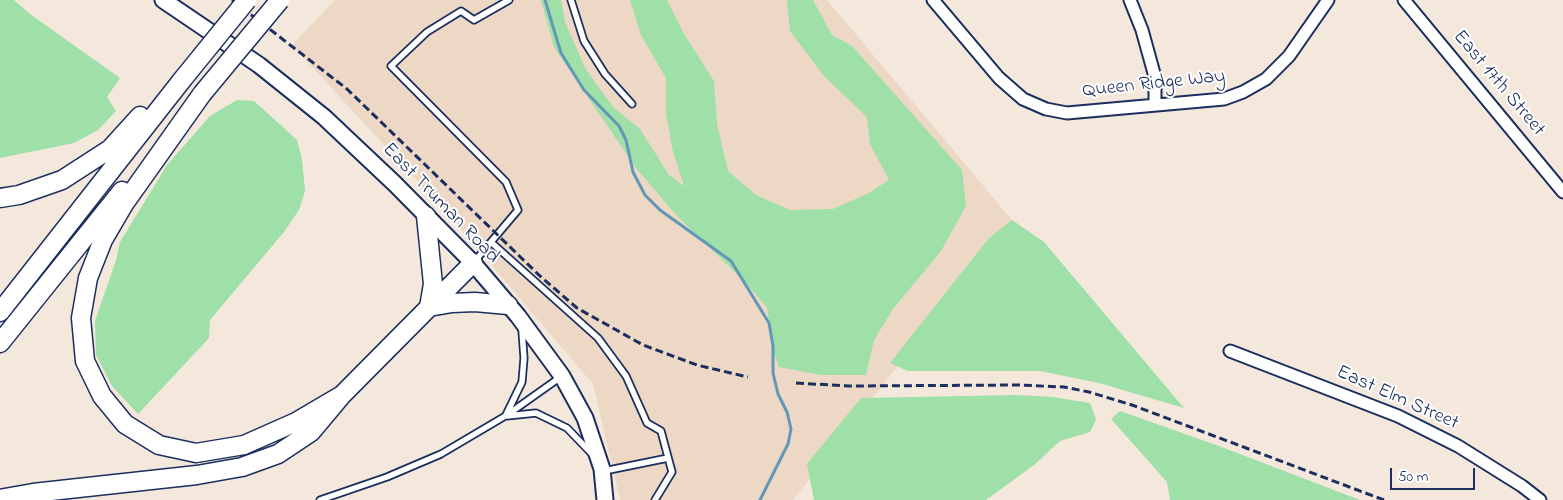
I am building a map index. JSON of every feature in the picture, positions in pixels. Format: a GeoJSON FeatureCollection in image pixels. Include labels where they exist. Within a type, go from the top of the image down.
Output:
{"type":"FeatureCollection","features":[{"type":"Feature","properties":{"kind":"highway"},"geometry":{"type":"LineString","coordinates":[[0,312],[247,0]]}},
{"type":"Feature","properties":{"kind":"highway"},"geometry":{"type":"LineString","coordinates":[[0,342],[70,252],[280,0]]}},
{"type":"Feature","properties":{"kind":"highway"},"geometry":{"type":"LineString","coordinates":[[0,198],[19,195],[62,180],[110,149],[141,115],[182,80]]}},
{"type":"Feature","properties":{"kind":"highway"},"geometry":{"type":"LineString","coordinates":[[202,94],[124,204],[103,240],[88,278],[81,318],[85,362],[102,396],[125,424],[159,445],[196,453],[244,445],[296,422],[342,395]]}},
{"type":"Feature","properties":{"kind":"highway"},"geometry":{"type":"LineString","coordinates":[[426,216],[433,284],[429,307]]}},
{"type":"Feature","properties":{"kind":"highway"},"geometry":{"type":"LineString","coordinates":[[0,500],[33,493],[198,475],[242,467],[278,454],[311,432],[342,395],[473,263]]}},
{"type":"Feature","properties":{"kind":"highway"},"geometry":{"type":"LineString","coordinates":[[429,307],[475,302],[513,310]]}},
{"type":"Feature","properties":{"kind":"main road","name":"East Truman Road"},"geometry":{"type":"LineString","coordinates":[[163,0],[259,65],[324,117],[473,263],[513,310],[562,376],[585,418],[601,466],[605,500]]}},
{"type":"Feature","properties":{"kind":"street","name":"Queen Ridge Way"},"geometry":{"type":"LineString","coordinates":[[933,0],[999,78],[1022,98],[1046,109],[1067,113],[1224,99],[1243,92],[1266,79],[1289,56],[1328,0]]}},
{"type":"Feature","properties":{"kind":"street"},"geometry":{"type":"LineString","coordinates":[[1130,0],[1142,30],[1155,77],[1156,105]]}},
{"type":"Feature","properties":{"kind":"street","name":"East 17th Street"},"geometry":{"type":"LineString","coordinates":[[1404,0],[1563,192]]}},
{"type":"Feature","properties":{"kind":"street","name":"East Elm Street"},"geometry":{"type":"LineString","coordinates":[[1230,351],[1398,416],[1458,446],[1522,486],[1540,500]]}},
{"type":"Feature","properties":{"kind":"lane"},"geometry":{"type":"LineString","coordinates":[[473,263],[492,243],[518,210],[506,182],[391,66],[428,32],[461,11],[474,20],[509,0]]}},
{"type":"Feature","properties":{"kind":"lane"},"geometry":{"type":"LineString","coordinates":[[571,0],[584,41],[605,74],[632,104]]}},
{"type":"Feature","properties":{"kind":"lane"},"geometry":{"type":"LineString","coordinates":[[492,243],[598,338],[626,376],[647,423],[661,431],[672,472],[655,500]]}},
{"type":"Feature","properties":{"kind":"lane"},"geometry":{"type":"LineString","coordinates":[[505,417],[522,382],[524,338],[513,310]]}},
{"type":"Feature","properties":{"kind":"lane"},"geometry":{"type":"LineString","coordinates":[[320,500],[387,477],[441,454],[505,417],[562,376]]}},
{"type":"Feature","properties":{"kind":"lane"},"geometry":{"type":"LineString","coordinates":[[505,417],[536,413],[567,428],[601,466],[668,458]]}},
{"type":"Feature","properties":{"kind":"shaded area"},"geometry":{"type":"Polygon","coordinates":[[[335,0],[827,0],[1012,220],[793,500],[620,500],[593,384],[446,212],[292,45],[335,0]]]}},
{"type":"Feature","properties":{"kind":"green space"},"geometry":{"type":"Polygon","coordinates":[[[0,0],[14,0],[30,14],[120,78],[107,97],[116,111],[98,130],[74,143],[0,158],[0,0]]]}},
{"type":"Feature","properties":{"kind":"green space"},"geometry":{"type":"Polygon","coordinates":[[[541,0],[561,0],[565,22],[585,68],[613,107],[640,129],[669,175],[684,186],[673,152],[666,114],[666,78],[641,35],[630,0],[667,0],[684,34],[714,81],[717,124],[728,171],[756,195],[790,210],[833,209],[869,193],[889,180],[870,144],[867,117],[824,76],[790,31],[787,0],[813,0],[832,35],[852,46],[962,170],[966,206],[941,251],[893,309],[874,340],[866,375],[821,375],[779,367],[772,347],[767,307],[742,279],[677,216],[636,168],[554,47],[541,0]]]}},
{"type":"Feature","properties":{"kind":"green space"},"geometry":{"type":"Polygon","coordinates":[[[237,100],[254,101],[297,140],[302,159],[305,191],[299,210],[284,232],[210,320],[209,338],[138,414],[112,386],[96,355],[95,321],[116,260],[120,242],[167,165],[210,116],[237,100]]]}},
{"type":"Feature","properties":{"kind":"green space"},"geometry":{"type":"Polygon","coordinates":[[[1012,220],[1044,242],[1184,408],[1099,383],[1040,371],[908,371],[890,363],[989,238],[1012,220]]]}},
{"type":"Feature","properties":{"kind":"green space"},"geometry":{"type":"Polygon","coordinates":[[[1017,395],[1053,397],[1090,403],[1096,419],[1090,432],[1060,441],[1034,465],[986,500],[814,500],[807,464],[861,398],[1017,395]]]}},
{"type":"Feature","properties":{"kind":"green space"},"geometry":{"type":"Polygon","coordinates":[[[1120,411],[1219,446],[1360,500],[1170,500],[1167,482],[1111,419],[1120,411]]]}},
{"type":"Feature","properties":{"kind":"waterway"},"geometry":{"type":"LineString","coordinates":[[545,0],[561,53],[584,90],[619,126],[626,140],[633,172],[645,195],[660,210],[731,261],[769,323],[773,346],[773,373],[778,394],[787,412],[791,429],[788,444],[760,500]]}},
{"type":"Feature","properties":{"kind":"railway"},"geometry":{"type":"LineString","coordinates":[[232,0],[347,89],[540,276],[577,308],[643,345],[697,365],[748,377]]}},
{"type":"Feature","properties":{"kind":"railway"},"geometry":{"type":"LineString","coordinates":[[796,383],[849,386],[1018,385],[1064,387],[1089,392],[1132,405],[1384,500]]}}]}
